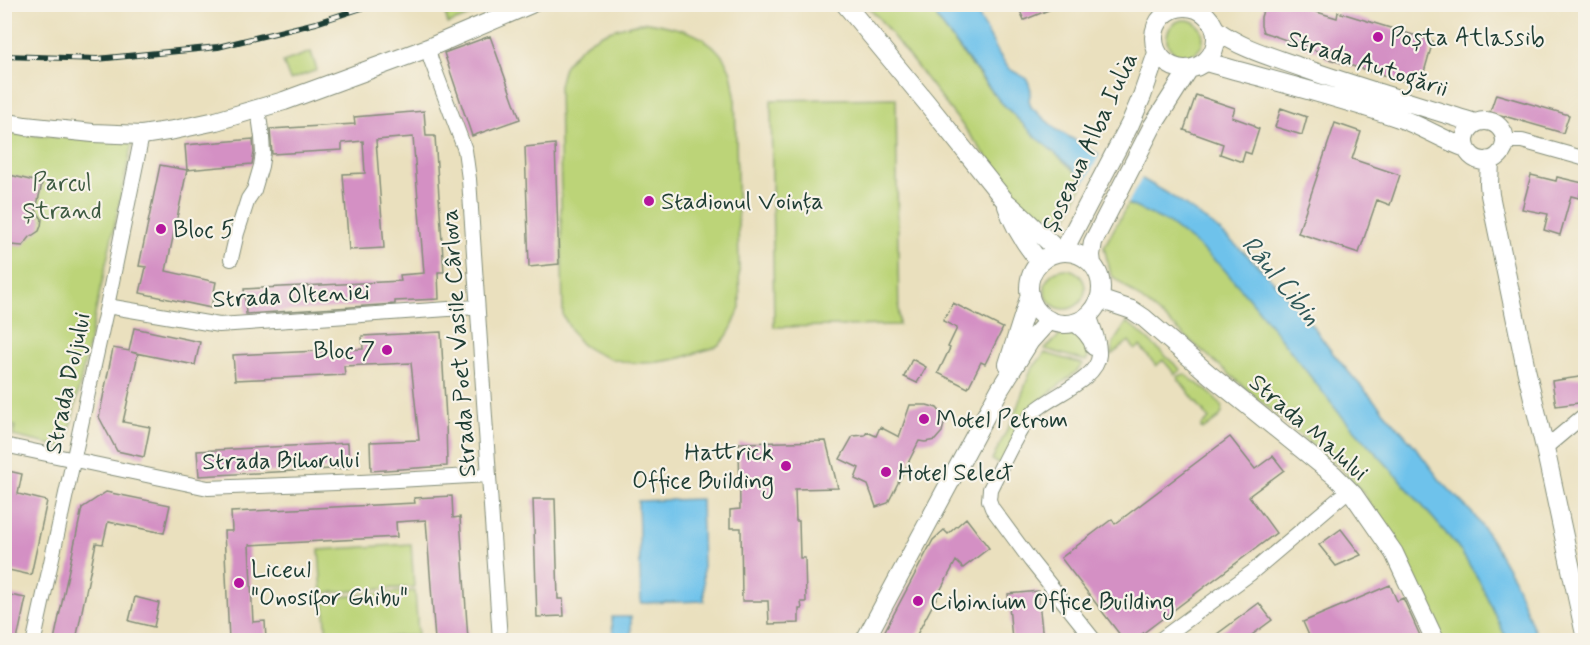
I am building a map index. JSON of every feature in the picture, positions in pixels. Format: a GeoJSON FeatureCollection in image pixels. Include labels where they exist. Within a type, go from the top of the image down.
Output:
{"type":"FeatureCollection","features":[{"type":"Feature","properties":{"kind":"main road"},"geometry":{"type":"LineString","coordinates":[[4,122],[70,131],[142,135],[174,130],[258,109],[428,48],[531,4]]}},
{"type":"Feature","properties":{"kind":"main road"},"geometry":{"type":"LineString","coordinates":[[845,4],[1006,202],[1062,252]]}},
{"type":"Feature","properties":{"kind":"main road"},"geometry":{"type":"LineString","coordinates":[[1191,7],[1209,16],[1216,38],[1212,55],[1206,62],[1198,67],[1179,69],[1170,66],[1157,53],[1154,44],[1156,27],[1168,9],[1191,7]]}},
{"type":"Feature","properties":{"kind":"main road","name":"Strada Autogării"},"geometry":{"type":"LineString","coordinates":[[1209,16],[1229,40],[1251,50],[1475,123]]}},
{"type":"Feature","properties":{"kind":"main road","name":"Șoseaua Alba Iulia"},"geometry":{"type":"LineString","coordinates":[[1062,252],[1130,124],[1157,53]]}},
{"type":"Feature","properties":{"kind":"main road","name":"Strada Autogării"},"geometry":{"type":"LineString","coordinates":[[1206,62],[1334,97],[1391,116],[1466,148]]}},
{"type":"Feature","properties":{"kind":"main road","name":"Șoseaua Alba Iulia"},"geometry":{"type":"LineString","coordinates":[[1092,264],[1091,248],[1096,236],[1152,127],[1189,69]]}},
{"type":"Feature","properties":{"kind":"main road"},"geometry":{"type":"LineString","coordinates":[[1487,121],[1502,129],[1505,141],[1499,155],[1482,161],[1470,154],[1465,141],[1466,134],[1475,123],[1487,121]]}},
{"type":"Feature","properties":{"kind":"main road"},"geometry":{"type":"LineString","coordinates":[[1490,160],[1488,184],[1490,195],[1586,639]]}},
{"type":"Feature","properties":{"kind":"main road"},"geometry":{"type":"LineString","coordinates":[[1006,202],[1012,220],[1028,248],[1040,262]]}},
{"type":"Feature","properties":{"kind":"main road"},"geometry":{"type":"LineString","coordinates":[[1036,230],[1053,234],[1064,232],[1079,223]]}},
{"type":"Feature","properties":{"kind":"main road"},"geometry":{"type":"LineString","coordinates":[[1000,389],[1030,295],[1030,280],[1040,262],[1050,255],[1062,252],[1074,253],[1084,257],[1092,264],[1100,280],[1099,299],[1095,307],[1081,319],[1057,323],[1049,320],[1036,309],[1030,295]]}},
{"type":"Feature","properties":{"kind":"main road","name":"Strada Malului"},"geometry":{"type":"LineString","coordinates":[[1099,299],[1132,310],[1144,318],[1335,475],[1377,527],[1394,553],[1435,640]]}},
{"type":"Feature","properties":{"kind":"main road"},"geometry":{"type":"LineString","coordinates":[[865,640],[1000,389],[1030,341],[1049,320]]}},
{"type":"Feature","properties":{"kind":"street","name":"Strada Poet Vasile Cârlova"},"geometry":{"type":"LineString","coordinates":[[428,48],[465,150],[469,179],[500,640]]}},
{"type":"Feature","properties":{"kind":"street"},"geometry":{"type":"LineString","coordinates":[[231,259],[237,233],[261,166],[263,153],[258,109]]}},
{"type":"Feature","properties":{"kind":"street","name":"Strada Doljului"},"geometry":{"type":"LineString","coordinates":[[34,640],[142,135]]}},
{"type":"Feature","properties":{"kind":"street"},"geometry":{"type":"LineString","coordinates":[[1505,141],[1522,141],[1586,159]]}},
{"type":"Feature","properties":{"kind":"street","name":"Strada Olteniei"},"geometry":{"type":"LineString","coordinates":[[107,306],[219,325],[477,306]]}},
{"type":"Feature","properties":{"kind":"street"},"geometry":{"type":"LineString","coordinates":[[1081,319],[1099,354],[1098,362],[1093,370],[1078,383],[1033,413],[1020,431],[995,479],[990,489],[989,500],[992,508],[1031,561],[1094,640]]}},
{"type":"Feature","properties":{"kind":"street"},"geometry":{"type":"LineString","coordinates":[[1545,448],[1586,416]]}},
{"type":"Feature","properties":{"kind":"street","name":"Strada Bihorului"},"geometry":{"type":"LineString","coordinates":[[4,445],[208,488],[489,475]]}},
{"type":"Feature","properties":{"kind":"street"},"geometry":{"type":"LineString","coordinates":[[1160,640],[1251,573],[1349,490]]}},
{"type":"Feature","properties":{"kind":"green space"},"geometry":{"type":"Polygon","coordinates":[[[443,4],[498,4],[498,5],[448,24],[443,4]]]}},
{"type":"Feature","properties":{"kind":"green space"},"geometry":{"type":"Polygon","coordinates":[[[865,5],[932,5],[938,20],[1000,101],[1084,181],[1067,218],[1053,220],[1044,218],[1027,208],[878,17],[865,5]]]}},
{"type":"Feature","properties":{"kind":"green space"},"geometry":{"type":"Polygon","coordinates":[[[1185,20],[1198,25],[1203,38],[1198,51],[1185,56],[1172,51],[1167,38],[1172,25],[1185,20]]]}},
{"type":"Feature","properties":{"kind":"green space","name":"Stadionul Voința"},"geometry":{"type":"Polygon","coordinates":[[[647,22],[683,30],[705,40],[723,57],[730,71],[735,95],[740,307],[728,334],[717,346],[685,357],[640,363],[611,359],[584,346],[575,337],[563,316],[559,86],[566,64],[592,39],[613,30],[647,22]]]}},
{"type":"Feature","properties":{"kind":"green space"},"geometry":{"type":"Polygon","coordinates":[[[311,52],[317,70],[290,80],[283,62],[311,52]]]}},
{"type":"Feature","properties":{"kind":"green space"},"geometry":{"type":"Polygon","coordinates":[[[896,98],[899,325],[774,327],[771,100],[896,98]]]}},
{"type":"Feature","properties":{"kind":"green space","name":"Parcul Ștrand"},"geometry":{"type":"Polygon","coordinates":[[[5,133],[133,140],[66,448],[13,436],[15,426],[5,424],[5,133]]]}},
{"type":"Feature","properties":{"kind":"green space"},"geometry":{"type":"Polygon","coordinates":[[[1128,204],[1167,222],[1223,268],[1339,413],[1458,547],[1479,580],[1507,640],[1442,640],[1364,494],[1341,468],[1111,275],[1104,247],[1128,204]]]}},
{"type":"Feature","properties":{"kind":"green space"},"geometry":{"type":"Polygon","coordinates":[[[1065,269],[1079,275],[1085,289],[1079,303],[1065,309],[1051,303],[1045,289],[1051,275],[1065,269]]]}},
{"type":"Feature","properties":{"kind":"green space"},"geometry":{"type":"Polygon","coordinates":[[[1127,322],[1181,370],[1175,374],[1163,360],[1156,366],[1140,346],[1135,350],[1129,341],[1111,355],[1113,343],[1127,322]]]}},
{"type":"Feature","properties":{"kind":"green space"},"geometry":{"type":"Polygon","coordinates":[[[1066,333],[1080,334],[1090,352],[1086,361],[1045,349],[1066,333]]]}},
{"type":"Feature","properties":{"kind":"green space"},"geometry":{"type":"Polygon","coordinates":[[[1045,353],[1083,364],[1037,403],[1000,464],[992,460],[1014,416],[1031,370],[1045,353]]]}},
{"type":"Feature","properties":{"kind":"green space"},"geometry":{"type":"Polygon","coordinates":[[[1184,374],[1214,397],[1222,408],[1219,418],[1204,429],[1201,426],[1209,419],[1177,377],[1184,374]]]}},
{"type":"Feature","properties":{"kind":"green space"},"geometry":{"type":"Polygon","coordinates":[[[411,544],[414,587],[322,593],[319,550],[411,544]]]}},
{"type":"Feature","properties":{"kind":"green space"},"geometry":{"type":"Polygon","coordinates":[[[415,591],[418,635],[327,640],[324,598],[415,591]]]}},
{"type":"Feature","properties":{"kind":"water"},"geometry":{"type":"Polygon","coordinates":[[[932,5],[973,5],[1009,69],[1028,81],[1031,90],[1029,100],[1031,107],[1057,130],[1165,192],[1214,226],[1272,280],[1353,377],[1413,444],[1440,480],[1474,515],[1514,579],[1538,640],[1507,640],[1479,580],[1458,547],[1339,413],[1223,268],[1167,222],[1084,181],[999,100],[938,20],[932,5]]]}},
{"type":"Feature","properties":{"kind":"water"},"geometry":{"type":"Polygon","coordinates":[[[701,499],[704,601],[641,603],[638,501],[701,499]]]}},
{"type":"Feature","properties":{"kind":"water"},"geometry":{"type":"Polygon","coordinates":[[[612,617],[631,617],[631,640],[613,640],[612,617]]]}},
{"type":"Feature","properties":{"kind":"pier"},"geometry":{"type":"Polygon","coordinates":[[[1101,152],[1143,176],[1126,207],[1084,184],[1101,152]]]}},
{"type":"Feature","properties":{"kind":"building"},"geometry":{"type":"Polygon","coordinates":[[[1017,4],[1061,4],[1061,5],[1024,20],[1017,4]]]}},
{"type":"Feature","properties":{"kind":"building"},"geometry":{"type":"Polygon","coordinates":[[[1265,4],[1301,4],[1300,7],[1337,18],[1338,12],[1433,41],[1420,86],[1325,58],[1326,54],[1263,32],[1261,17],[1265,4]]]}},
{"type":"Feature","properties":{"kind":"building"},"geometry":{"type":"Polygon","coordinates":[[[490,36],[520,119],[472,136],[444,53],[490,36]]]}},
{"type":"Feature","properties":{"kind":"building"},"geometry":{"type":"Polygon","coordinates":[[[1496,94],[1569,115],[1563,133],[1490,112],[1496,94]]]}},
{"type":"Feature","properties":{"kind":"building"},"geometry":{"type":"Polygon","coordinates":[[[1196,95],[1235,108],[1232,117],[1259,129],[1251,154],[1245,152],[1242,162],[1220,154],[1223,144],[1184,130],[1196,95]]]}},
{"type":"Feature","properties":{"kind":"building"},"geometry":{"type":"Polygon","coordinates":[[[1281,108],[1307,117],[1302,135],[1275,127],[1281,108]]]}},
{"type":"Feature","properties":{"kind":"building"},"geometry":{"type":"Polygon","coordinates":[[[424,111],[426,136],[435,136],[444,272],[438,272],[439,299],[246,314],[244,289],[401,281],[400,275],[424,273],[413,137],[376,140],[384,248],[349,250],[343,174],[365,173],[363,141],[342,143],[342,150],[272,154],[270,129],[355,124],[354,117],[424,111]]]}},
{"type":"Feature","properties":{"kind":"building"},"geometry":{"type":"Polygon","coordinates":[[[1335,123],[1361,132],[1352,159],[1400,175],[1390,205],[1377,200],[1359,253],[1298,233],[1335,123]]]}},
{"type":"Feature","properties":{"kind":"building"},"geometry":{"type":"Polygon","coordinates":[[[253,139],[252,164],[187,170],[185,145],[253,139]]]}},
{"type":"Feature","properties":{"kind":"building"},"geometry":{"type":"Polygon","coordinates":[[[555,144],[559,264],[529,267],[525,147],[555,144]]]}},
{"type":"Feature","properties":{"kind":"building"},"geometry":{"type":"Polygon","coordinates":[[[160,165],[187,170],[166,271],[216,282],[211,308],[140,293],[146,267],[139,266],[160,165]]]}},
{"type":"Feature","properties":{"kind":"building"},"geometry":{"type":"Polygon","coordinates":[[[10,175],[42,183],[36,210],[42,219],[41,226],[39,231],[23,246],[11,245],[4,239],[4,201],[10,175]]]}},
{"type":"Feature","properties":{"kind":"building"},"geometry":{"type":"Polygon","coordinates":[[[1531,175],[1556,181],[1557,177],[1583,183],[1579,198],[1571,196],[1560,235],[1544,230],[1548,214],[1522,209],[1531,175]]]}},
{"type":"Feature","properties":{"kind":"building"},"geometry":{"type":"Polygon","coordinates":[[[953,303],[1003,328],[985,364],[981,362],[968,388],[938,373],[957,328],[943,321],[953,303]]]}},
{"type":"Feature","properties":{"kind":"building"},"geometry":{"type":"Polygon","coordinates":[[[134,328],[200,342],[195,365],[131,352],[138,354],[123,422],[150,427],[144,457],[117,451],[99,417],[113,348],[129,351],[134,328]]]}},
{"type":"Feature","properties":{"kind":"building"},"geometry":{"type":"Polygon","coordinates":[[[441,332],[447,466],[371,471],[370,442],[419,440],[411,363],[344,366],[345,375],[235,380],[233,355],[363,349],[362,336],[441,332]]]}},
{"type":"Feature","properties":{"kind":"building"},"geometry":{"type":"Polygon","coordinates":[[[912,359],[926,367],[917,383],[904,377],[912,359]]]}},
{"type":"Feature","properties":{"kind":"building"},"geometry":{"type":"Polygon","coordinates":[[[1586,376],[1586,402],[1556,406],[1552,381],[1586,376]]]}},
{"type":"Feature","properties":{"kind":"building"},"geometry":{"type":"Polygon","coordinates":[[[910,405],[927,405],[937,408],[943,415],[942,432],[935,440],[919,441],[888,503],[876,507],[868,485],[855,479],[859,468],[840,459],[853,436],[865,435],[867,432],[876,436],[880,427],[899,437],[910,405]]]}},
{"type":"Feature","properties":{"kind":"building"},"geometry":{"type":"Polygon","coordinates":[[[1230,437],[1255,469],[1273,456],[1284,470],[1249,496],[1276,533],[1134,640],[1124,640],[1061,558],[1112,519],[1115,524],[1230,437]]]}},
{"type":"Feature","properties":{"kind":"building"},"geometry":{"type":"Polygon","coordinates":[[[826,441],[838,488],[795,489],[800,558],[805,558],[806,602],[801,602],[799,623],[769,624],[768,601],[742,601],[741,528],[730,528],[730,510],[740,509],[739,443],[826,441]]]}},
{"type":"Feature","properties":{"kind":"building"},"geometry":{"type":"Polygon","coordinates":[[[348,443],[349,468],[199,476],[197,451],[348,443]]]}},
{"type":"Feature","properties":{"kind":"building"},"geometry":{"type":"Polygon","coordinates":[[[4,470],[22,474],[18,494],[47,501],[31,575],[4,569],[4,470]]]}},
{"type":"Feature","properties":{"kind":"building"},"geometry":{"type":"Polygon","coordinates":[[[106,492],[170,505],[164,533],[108,522],[103,544],[96,543],[76,640],[54,640],[82,508],[106,492]]]}},
{"type":"Feature","properties":{"kind":"building"},"geometry":{"type":"Polygon","coordinates":[[[452,496],[453,518],[460,517],[468,640],[435,640],[426,520],[396,522],[397,537],[249,545],[253,622],[265,621],[266,640],[229,640],[224,531],[232,531],[231,512],[415,503],[414,498],[452,496]]]}},
{"type":"Feature","properties":{"kind":"building"},"geometry":{"type":"Polygon","coordinates":[[[533,499],[555,499],[558,599],[563,599],[564,616],[537,617],[533,499]]]}},
{"type":"Feature","properties":{"kind":"building","name":"Cibinium Office Building"},"geometry":{"type":"Polygon","coordinates":[[[966,518],[989,548],[963,568],[956,561],[914,640],[880,640],[933,540],[944,530],[948,534],[966,518]]]}},
{"type":"Feature","properties":{"kind":"building"},"geometry":{"type":"Polygon","coordinates":[[[1341,529],[1361,555],[1336,566],[1319,545],[1341,529]]]}},
{"type":"Feature","properties":{"kind":"building"},"geometry":{"type":"Polygon","coordinates":[[[1390,585],[1397,601],[1403,598],[1422,640],[1311,640],[1303,622],[1390,585]]]}},
{"type":"Feature","properties":{"kind":"building"},"geometry":{"type":"Polygon","coordinates":[[[1038,591],[1043,640],[1012,640],[1008,594],[1038,591]]]}},
{"type":"Feature","properties":{"kind":"building"},"geometry":{"type":"Polygon","coordinates":[[[4,594],[26,598],[17,640],[4,640],[4,594]]]}},
{"type":"Feature","properties":{"kind":"building"},"geometry":{"type":"Polygon","coordinates":[[[135,597],[159,603],[154,627],[129,621],[135,597]]]}},
{"type":"Feature","properties":{"kind":"building"},"geometry":{"type":"Polygon","coordinates":[[[1259,603],[1272,620],[1245,640],[1209,640],[1259,603]]]}},
{"type":"Feature","properties":{"kind":"railway"},"geometry":{"type":"LineString","coordinates":[[4,56],[97,59],[218,47],[316,23],[374,4]]}},
{"type":"Feature","properties":{"kind":"place","name":"Poșta Atlassib"},"geometry":{"type":"Point","coordinates":[1378,37]}},
{"type":"Feature","properties":{"kind":"place","name":"Stadionul Voința"},"geometry":{"type":"Point","coordinates":[649,201]}},
{"type":"Feature","properties":{"kind":"place","name":"Bloc 5"},"geometry":{"type":"Point","coordinates":[161,229]}},
{"type":"Feature","properties":{"kind":"place","name":"Bloc 7"},"geometry":{"type":"Point","coordinates":[387,350]}},
{"type":"Feature","properties":{"kind":"place","name":"Motel Petrom"},"geometry":{"type":"Point","coordinates":[924,419]}},
{"type":"Feature","properties":{"kind":"place","name":"Hattrick Office Building"},"geometry":{"type":"Point","coordinates":[786,466]}},
{"type":"Feature","properties":{"kind":"place","name":"Hotel Select"},"geometry":{"type":"Point","coordinates":[886,472]}},
{"type":"Feature","properties":{"kind":"place","name":"Liceul \"Onosifor Ghibu\""},"geometry":{"type":"Point","coordinates":[239,583]}},
{"type":"Feature","properties":{"kind":"place","name":"Cibinium Office Building"},"geometry":{"type":"Point","coordinates":[918,601]}},
{"type":"Feature","properties":{"kind":"water label","name":"Râul Cibin"},"geometry":{"type":"Point","coordinates":[1282,280]}}]}
